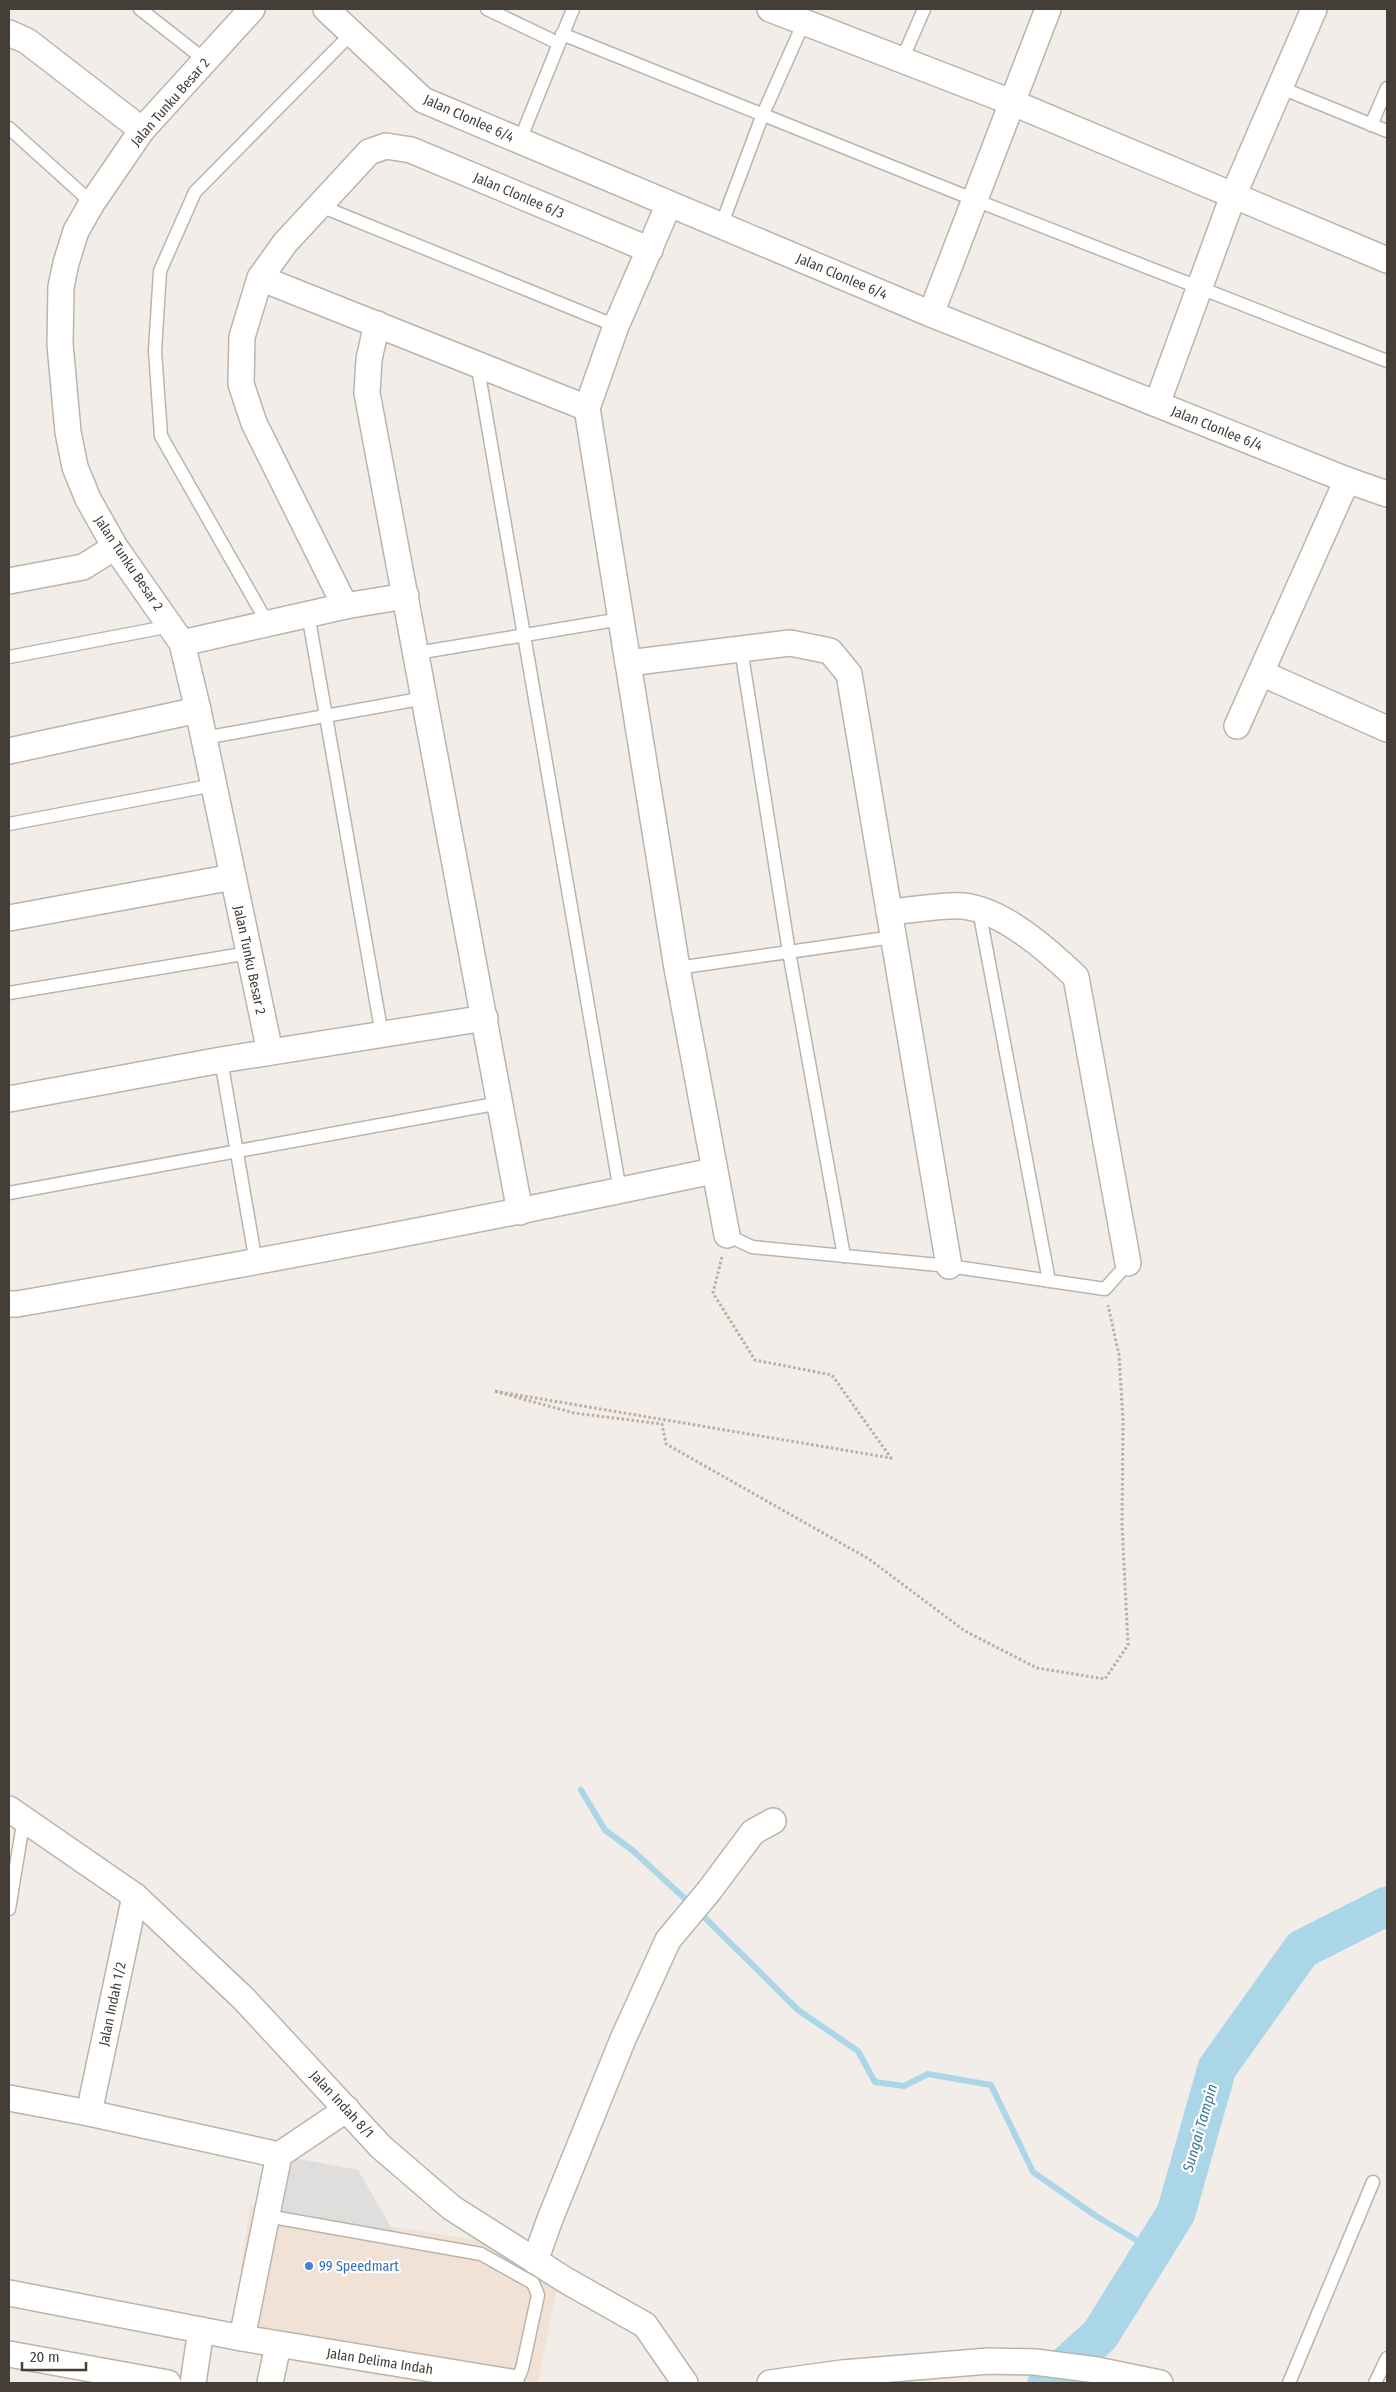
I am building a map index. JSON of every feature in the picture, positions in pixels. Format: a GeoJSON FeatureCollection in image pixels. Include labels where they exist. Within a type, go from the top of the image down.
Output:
{"type":"FeatureCollection","features":[{"type":"Feature","properties":{"kind":"street","name":"Jalan Tunku Besar 2"},"geometry":{"type":"LineString","coordinates":[[252,9],[142,130],[92,203],[76,231],[66,263],[61,288],[60,344],[68,432],[75,467],[88,499],[115,547],[177,634],[198,710],[270,1052]]}},
{"type":"Feature","properties":{"kind":"street","name":"Jalan Clonlee 6/4"},"geometry":{"type":"LineString","coordinates":[[326,9],[423,100],[932,314],[1347,480],[1387,494]]}},
{"type":"Feature","properties":{"kind":"street"},"geometry":{"type":"LineString","coordinates":[[770,9],[807,15],[902,60],[1011,102],[1387,260]]}},
{"type":"Feature","properties":{"kind":"street"},"geometry":{"type":"LineString","coordinates":[[932,314],[1011,102],[1048,9]]}},
{"type":"Feature","properties":{"kind":"street"},"geometry":{"type":"LineString","coordinates":[[1157,404],[1233,196],[1314,9]]}},
{"type":"Feature","properties":{"kind":"street"},"geometry":{"type":"LineString","coordinates":[[9,33],[27,40],[142,130]]}},
{"type":"Feature","properties":{"kind":"street","name":"Jalan Clonlee 6/3"},"geometry":{"type":"LineString","coordinates":[[318,205],[368,152],[386,146],[411,150],[650,250]]}},
{"type":"Feature","properties":{"kind":"street"},"geometry":{"type":"LineString","coordinates":[[669,204],[616,326],[587,408],[677,968],[713,1171],[727,1235]]}},
{"type":"Feature","properties":{"kind":"street"},"geometry":{"type":"LineString","coordinates":[[318,205],[285,242],[260,278],[242,337],[240,384],[254,423],[345,606]]}},
{"type":"Feature","properties":{"kind":"street"},"geometry":{"type":"LineString","coordinates":[[260,278],[587,408]]}},
{"type":"Feature","properties":{"kind":"street"},"geometry":{"type":"LineString","coordinates":[[377,324],[369,359],[368,394],[520,1212]]}},
{"type":"Feature","properties":{"kind":"street"},"geometry":{"type":"LineString","coordinates":[[1238,726],[1347,480]]}},
{"type":"Feature","properties":{"kind":"street"},"geometry":{"type":"LineString","coordinates":[[9,581],[83,567],[115,547]]}},
{"type":"Feature","properties":{"kind":"street"},"geometry":{"type":"LineString","coordinates":[[177,634],[268,624],[345,606],[406,596]]}},
{"type":"Feature","properties":{"kind":"street"},"geometry":{"type":"LineString","coordinates":[[628,663],[790,643],[830,651],[849,674],[949,1266]]}},
{"type":"Feature","properties":{"kind":"street"},"geometry":{"type":"LineString","coordinates":[[1261,673],[1387,729]]}},
{"type":"Feature","properties":{"kind":"street"},"geometry":{"type":"LineString","coordinates":[[9,751],[198,710]]}},
{"type":"Feature","properties":{"kind":"street"},"geometry":{"type":"LineString","coordinates":[[9,918],[233,877]]}},
{"type":"Feature","properties":{"kind":"street"},"geometry":{"type":"LineString","coordinates":[[889,912],[963,906],[992,914],[1044,947],[1076,977],[1128,1263]]}},
{"type":"Feature","properties":{"kind":"street"},"geometry":{"type":"LineString","coordinates":[[9,1099],[221,1060],[485,1018]]}},
{"type":"Feature","properties":{"kind":"street"},"geometry":{"type":"LineString","coordinates":[[9,1304],[256,1263],[520,1212],[713,1171]]}},
{"type":"Feature","properties":{"kind":"street","name":"Jalan Indah 8/1"},"geometry":{"type":"LineString","coordinates":[[16,1813],[135,1896],[244,1998],[348,2108],[381,2146],[452,2208],[535,2261],[645,2325],[685,2383]]}},
{"type":"Feature","properties":{"kind":"street"},"geometry":{"type":"LineString","coordinates":[[535,2261],[550,2218],[623,2039],[668,1940],[709,1892],[753,1832],[772,1821]]}},
{"type":"Feature","properties":{"kind":"street","name":"Jalan Indah 1/2"},"geometry":{"type":"LineString","coordinates":[[89,2113],[135,1896]]}},
{"type":"Feature","properties":{"kind":"street"},"geometry":{"type":"LineString","coordinates":[[9,2098],[89,2113],[280,2155]]}},
{"type":"Feature","properties":{"kind":"street"},"geometry":{"type":"LineString","coordinates":[[242,2338],[280,2155],[348,2108]]}},
{"type":"Feature","properties":{"kind":"street","name":"Jalan Delima Indah"},"geometry":{"type":"LineString","coordinates":[[9,2293],[278,2345],[511,2382]]}},
{"type":"Feature","properties":{"kind":"street"},"geometry":{"type":"LineString","coordinates":[[193,2383],[201,2330]]}},
{"type":"Feature","properties":{"kind":"street"},"geometry":{"type":"LineString","coordinates":[[270,2383],[278,2345]]}},
{"type":"Feature","properties":{"kind":"street"},"geometry":{"type":"LineString","coordinates":[[9,2354],[168,2383]]}},
{"type":"Feature","properties":{"kind":"street"},"geometry":{"type":"LineString","coordinates":[[770,2383],[842,2373],[969,2363],[1035,2362],[1097,2370],[1160,2383]]}},
{"type":"Feature","properties":{"kind":"lane"},"geometry":{"type":"LineString","coordinates":[[140,9],[205,60]]}},
{"type":"Feature","properties":{"kind":"lane"},"geometry":{"type":"LineString","coordinates":[[487,9],[560,39],[763,114],[975,200],[1387,361]]}},
{"type":"Feature","properties":{"kind":"lane"},"geometry":{"type":"LineString","coordinates":[[520,140],[573,9]]}},
{"type":"Feature","properties":{"kind":"lane"},"geometry":{"type":"LineString","coordinates":[[902,60],[924,9]]}},
{"type":"Feature","properties":{"kind":"lane"},"geometry":{"type":"LineString","coordinates":[[721,226],[763,114],[807,15]]}},
{"type":"Feature","properties":{"kind":"lane"},"geometry":{"type":"LineString","coordinates":[[268,624],[161,436],[155,351],[160,271],[195,192],[352,33]]}},
{"type":"Feature","properties":{"kind":"lane"},"geometry":{"type":"LineString","coordinates":[[1279,87],[1387,131]]}},
{"type":"Feature","properties":{"kind":"lane"},"geometry":{"type":"LineString","coordinates":[[1371,125],[1387,88]]}},
{"type":"Feature","properties":{"kind":"lane"},"geometry":{"type":"LineString","coordinates":[[9,128],[92,203]]}},
{"type":"Feature","properties":{"kind":"lane"},"geometry":{"type":"LineString","coordinates":[[318,205],[616,326]]}},
{"type":"Feature","properties":{"kind":"lane"},"geometry":{"type":"LineString","coordinates":[[476,364],[620,1191]]}},
{"type":"Feature","properties":{"kind":"lane"},"geometry":{"type":"LineString","coordinates":[[308,614],[382,1035]]}},
{"type":"Feature","properties":{"kind":"lane"},"geometry":{"type":"LineString","coordinates":[[417,653],[621,619]]}},
{"type":"Feature","properties":{"kind":"lane"},"geometry":{"type":"LineString","coordinates":[[9,657],[177,634]]}},
{"type":"Feature","properties":{"kind":"lane"},"geometry":{"type":"LineString","coordinates":[[741,649],[789,952],[844,1256]]}},
{"type":"Feature","properties":{"kind":"lane"},"geometry":{"type":"LineString","coordinates":[[204,738],[425,698]]}},
{"type":"Feature","properties":{"kind":"lane"},"geometry":{"type":"LineString","coordinates":[[9,824],[214,785]]}},
{"type":"Feature","properties":{"kind":"lane"},"geometry":{"type":"LineString","coordinates":[[979,910],[1049,1281]]}},
{"type":"Feature","properties":{"kind":"lane"},"geometry":{"type":"LineString","coordinates":[[677,968],[893,937]]}},
{"type":"Feature","properties":{"kind":"lane"},"geometry":{"type":"LineString","coordinates":[[9,993],[249,953]]}},
{"type":"Feature","properties":{"kind":"lane"},"geometry":{"type":"LineString","coordinates":[[221,1060],[256,1263]]}},
{"type":"Feature","properties":{"kind":"lane"},"geometry":{"type":"LineString","coordinates":[[9,1193],[500,1103]]}},
{"type":"Feature","properties":{"kind":"lane"},"geometry":{"type":"LineString","coordinates":[[727,1235],[752,1247],[949,1266],[1105,1289],[1128,1263]]}},
{"type":"Feature","properties":{"kind":"lane"},"geometry":{"type":"LineString","coordinates":[[9,1909],[16,1813]]}},
{"type":"Feature","properties":{"kind":"lane"},"geometry":{"type":"LineString","coordinates":[[1289,2383],[1372,2182]]}},
{"type":"Feature","properties":{"kind":"lane"},"geometry":{"type":"LineString","coordinates":[[267,2216],[481,2254],[533,2284],[538,2295],[522,2369],[518,2378],[511,2382]]}},
{"type":"Feature","properties":{"kind":"lane"},"geometry":{"type":"LineString","coordinates":[[1375,2383],[1387,2358]]}},
{"type":"Feature","properties":{"kind":"path"},"geometry":{"type":"LineString","coordinates":[[727,1235],[714,1293],[755,1360],[832,1375],[891,1458],[494,1391],[574,1413],[662,1424],[666,1444],[869,1559],[965,1631],[1037,1668],[1105,1679],[1128,1645],[1122,1524],[1123,1421],[1119,1364],[1105,1289]]}},
{"type":"Feature","properties":{"kind":"shaded area"},"geometry":{"type":"Polygon","coordinates":[[[279,2155],[358,2170],[398,2239],[267,2216],[279,2155]]]}},
{"type":"Feature","properties":{"kind":"shaded area"},"geometry":{"type":"Polygon","coordinates":[[[250,2205],[478,2240],[557,2288],[538,2383],[424,2383],[229,2350],[250,2205]]]}},
{"type":"Feature","properties":{"kind":"waterway"},"geometry":{"type":"LineString","coordinates":[[581,1790],[605,1830],[632,1850],[692,1905]]}},
{"type":"Feature","properties":{"kind":"waterway","name":"Sungai Tampin"},"geometry":{"type":"LineString","coordinates":[[1047,2383],[1100,2335],[1176,2213],[1217,2068],[1302,1949],[1387,1906]]}},
{"type":"Feature","properties":{"kind":"waterway"},"geometry":{"type":"LineString","coordinates":[[699,1912],[798,2010],[858,2051],[875,2082],[904,2086],[928,2074],[991,2085],[1033,2172],[1096,2216],[1153,2250]]}},
{"type":"Feature","properties":{"kind":"place","name":"99 Speedmart"},"geometry":{"type":"Point","coordinates":[309,2266]}}]}
